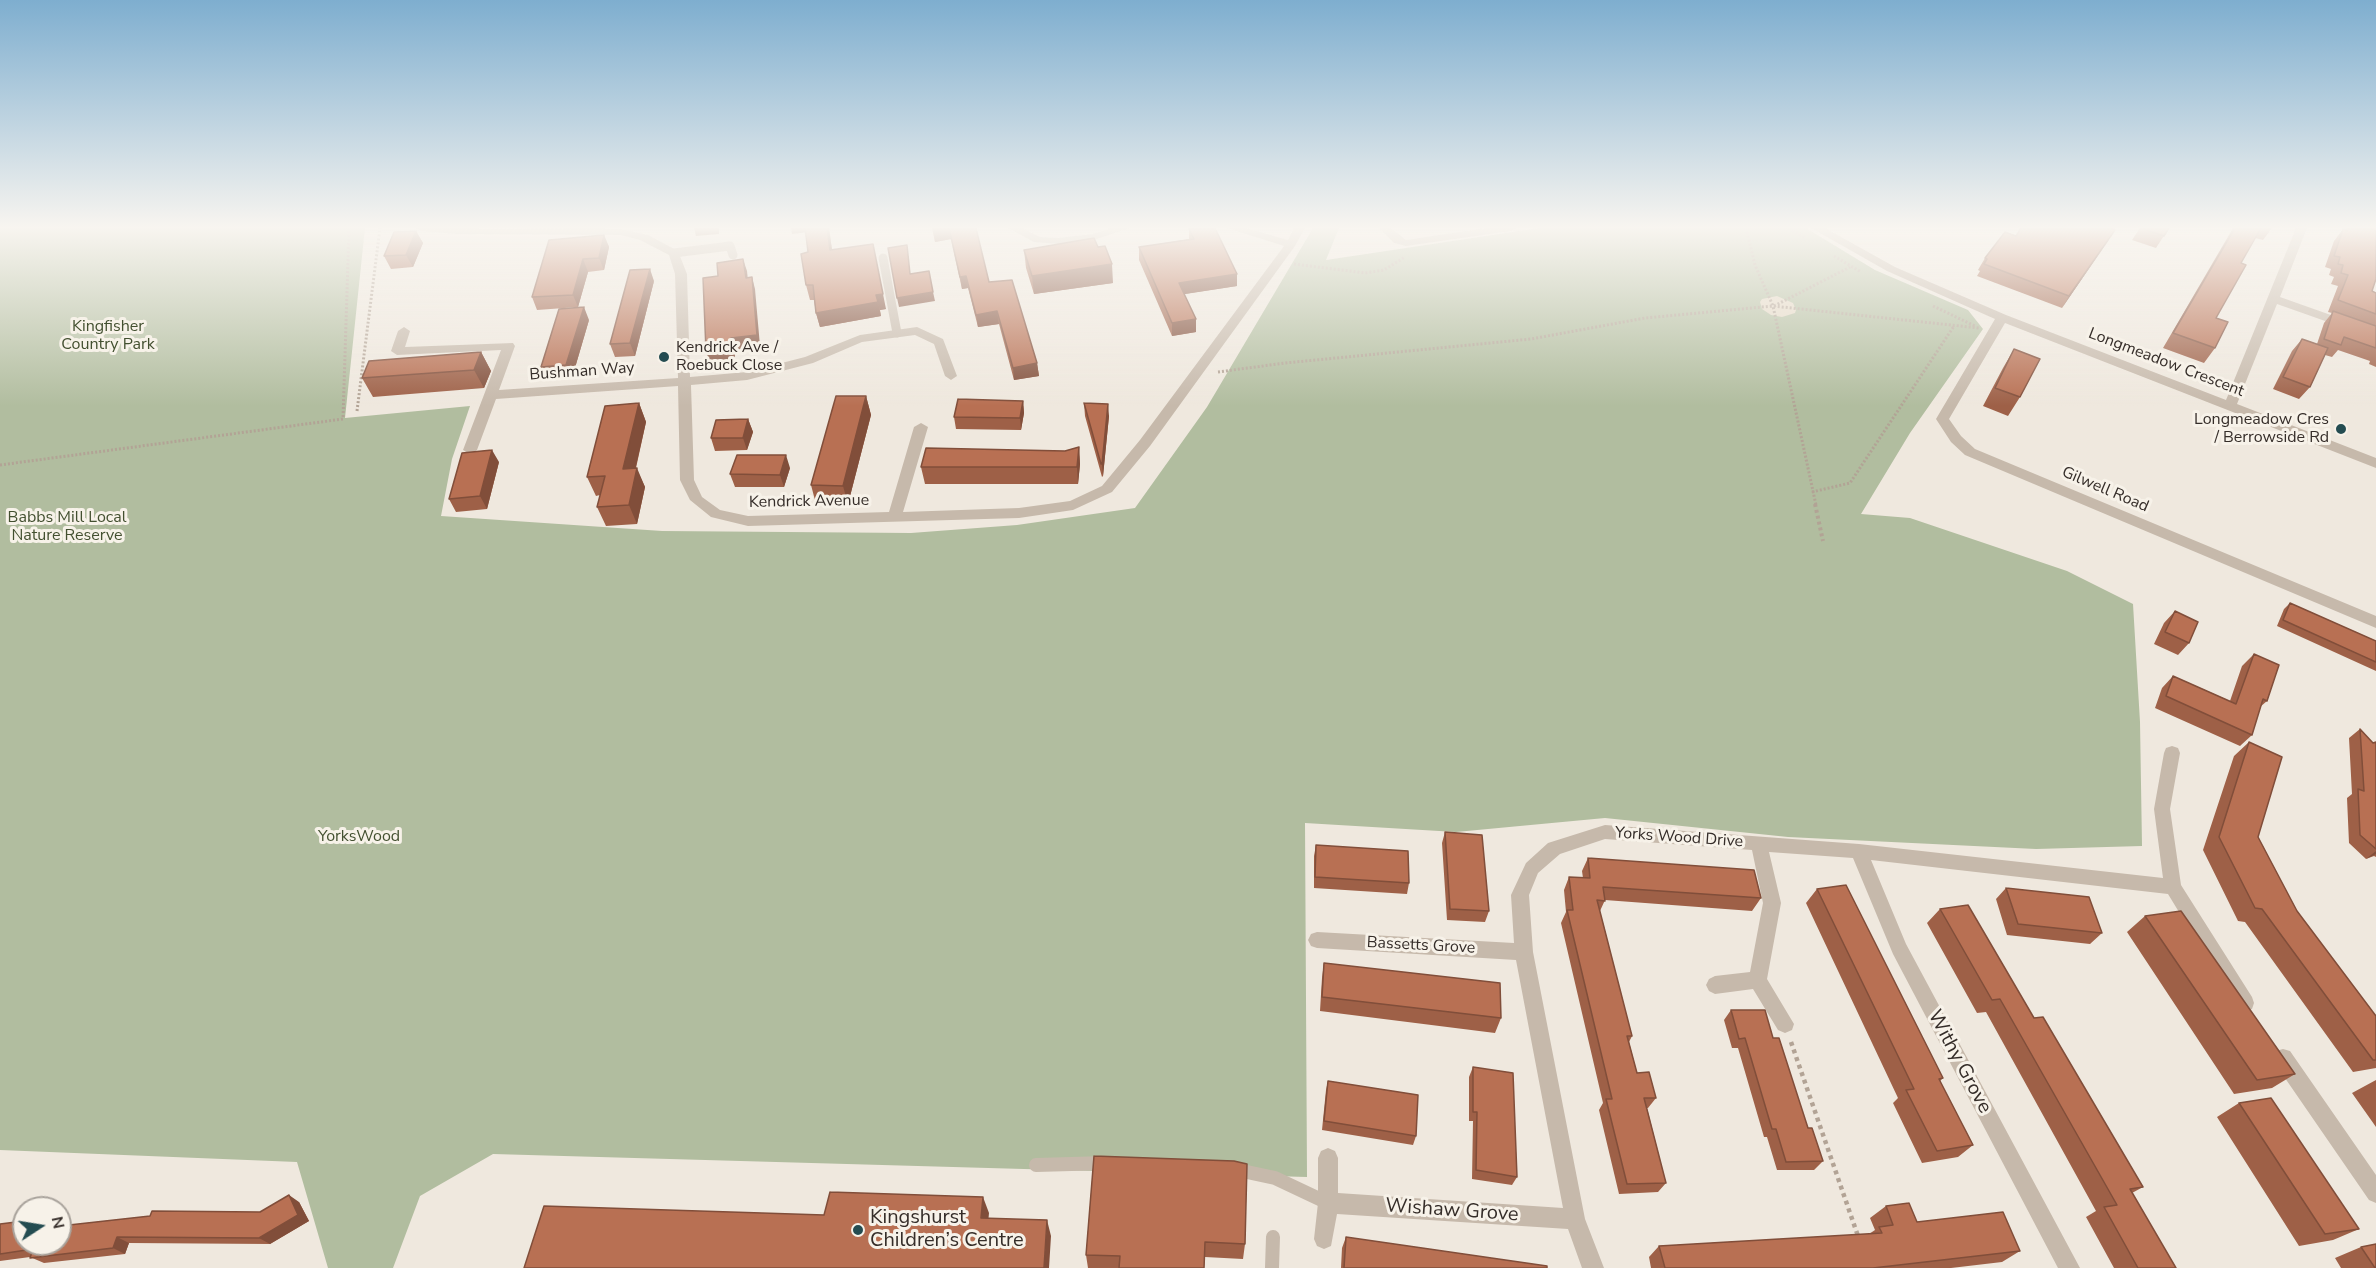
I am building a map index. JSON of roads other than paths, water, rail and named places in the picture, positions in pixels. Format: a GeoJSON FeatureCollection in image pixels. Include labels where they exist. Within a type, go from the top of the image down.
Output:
{"type":"FeatureCollection","features":[{"type":"Feature","properties":{"kind":"street","name":"Kendrick Avenue"},"geometry":{"type":"LineString","coordinates":[[681,287],[687,480],[697,500],[716,514],[748,521],[1019,513],[1073,505],[1107,489],[1145,443],[1258,287]]}},
{"type":"Feature","properties":{"kind":"street","name":"Longmeadow Crescent"},"geometry":{"type":"LineString","coordinates":[[1926,287],[1998,324],[2230,405],[2376,462]]}},
{"type":"Feature","properties":{"kind":"street"},"geometry":{"type":"LineString","coordinates":[[2230,405],[2278,287]]}},
{"type":"Feature","properties":{"kind":"street"},"geometry":{"type":"LineString","coordinates":[[2273,299],[2376,335]]}},
{"type":"Feature","properties":{"kind":"street","name":"Gilwell Road"},"geometry":{"type":"LineString","coordinates":[[1998,324],[1942,419],[1956,439],[1970,452],[2376,621]]}},
{"type":"Feature","properties":{"kind":"street"},"geometry":{"type":"LineString","coordinates":[[404,331],[397,351],[509,346],[470,450]]}},
{"type":"Feature","properties":{"kind":"street","name":"Bushman Way"},"geometry":{"type":"LineString","coordinates":[[491,395],[747,376],[809,360],[860,339],[917,331],[939,342],[951,376]]}},
{"type":"Feature","properties":{"kind":"street"},"geometry":{"type":"LineString","coordinates":[[894,517],[921,427]]}},
{"type":"Feature","properties":{"kind":"street"},"geometry":{"type":"LineString","coordinates":[[2172,753],[2162,809],[2173,887],[2223,971],[2256,1020]]}},
{"type":"Feature","properties":{"kind":"street","name":"Yorks Wood Drive"},"geometry":{"type":"LineString","coordinates":[[1593,1268],[1575,1220],[1524,952],[1520,895],[1532,868],[1554,848],[1605,832],[1859,851],[2173,887]]}},
{"type":"Feature","properties":{"kind":"street"},"geometry":{"type":"LineString","coordinates":[[1759,843],[1772,903],[1758,980],[1785,1024]]}},
{"type":"Feature","properties":{"kind":"street","name":"Withy Grove"},"geometry":{"type":"LineString","coordinates":[[1859,851],[1899,948],[2069,1268]]}},
{"type":"Feature","properties":{"kind":"street","name":"Bassetts Grove"},"geometry":{"type":"LineString","coordinates":[[1317,940],[1524,952]]}},
{"type":"Feature","properties":{"kind":"street"},"geometry":{"type":"LineString","coordinates":[[1715,985],[1758,980]]}},
{"type":"Feature","properties":{"kind":"street"},"geometry":{"type":"LineString","coordinates":[[2270,1039],[2376,1193]]}},
{"type":"Feature","properties":{"kind":"street"},"geometry":{"type":"LineString","coordinates":[[1324,1239],[1328,1203],[1328,1158]]}},
{"type":"Feature","properties":{"kind":"street","name":"Wishaw Grove"},"geometry":{"type":"LineString","coordinates":[[1328,1203],[1575,1220]]}},
{"type":"Feature","properties":{"kind":"lane"},"geometry":{"type":"LineString","coordinates":[[888,287],[897,333]]}},
{"type":"Feature","properties":{"kind":"lane"},"geometry":{"type":"LineString","coordinates":[[1036,1165],[1119,1163]]}},
{"type":"Feature","properties":{"kind":"lane"},"geometry":{"type":"LineString","coordinates":[[1214,1166],[1275,1178],[1328,1203]]}},
{"type":"Feature","properties":{"kind":"lane"},"geometry":{"type":"LineString","coordinates":[[1272,1268],[1273,1237]]}},
{"type":"Feature","properties":{"kind":"place","name":"Kendrick Ave / Roebuck Close"},"geometry":{"type":"Point","coordinates":[664,357]}},
{"type":"Feature","properties":{"kind":"place","name":"Longmeadow Cres / Berrowside Rd"},"geometry":{"type":"Point","coordinates":[2341,429]}},
{"type":"Feature","properties":{"kind":"place","name":"Kingshurst Children’s Centre"},"geometry":{"type":"Point","coordinates":[858,1230]}},
{"type":"Feature","properties":{"kind":"park label","name":"Kingfisher Country Park"},"geometry":{"type":"Point","coordinates":[108,336]}},
{"type":"Feature","properties":{"kind":"park label","name":"Babbs Mill Local Nature Reserve"},"geometry":{"type":"Point","coordinates":[67,527]}},
{"type":"Feature","properties":{"kind":"park label","name":"YorksWood"},"geometry":{"type":"Point","coordinates":[359,837]}}]}
